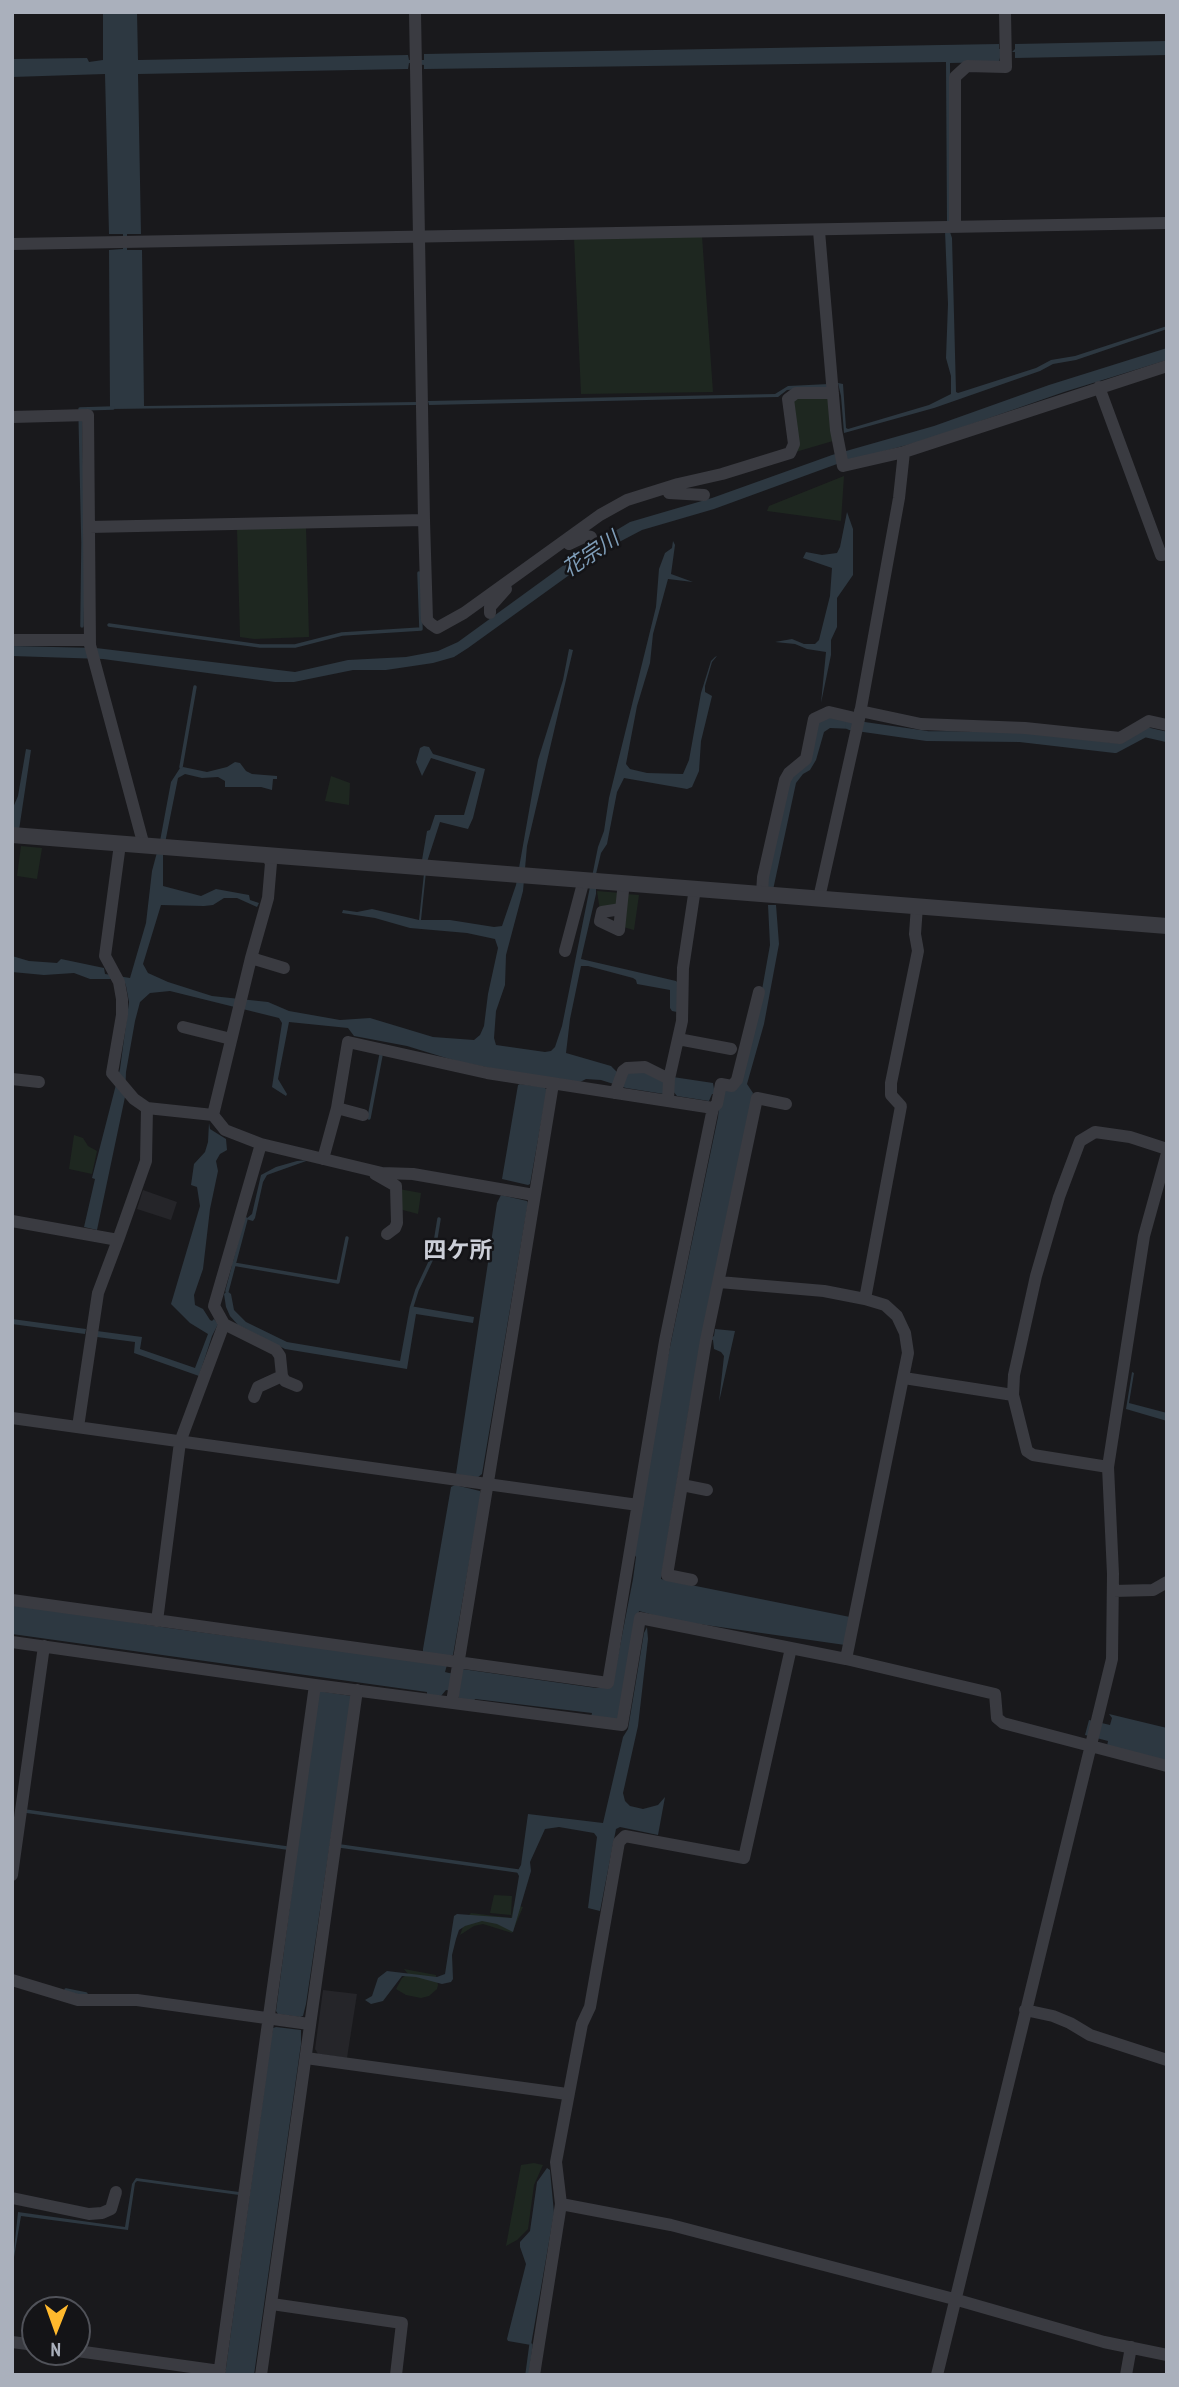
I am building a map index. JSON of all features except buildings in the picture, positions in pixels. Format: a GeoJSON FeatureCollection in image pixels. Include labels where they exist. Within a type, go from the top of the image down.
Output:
{"type":"FeatureCollection","features":[{"type":"Feature","properties":{"kind":"street"},"geometry":{"type":"LineString","coordinates":[[415,12],[424,520],[427,620],[431,624],[438,628],[464,613],[600,515],[627,500],[790,453],[794,444],[788,399],[796,393],[834,393]]}},
{"type":"Feature","properties":{"kind":"street"},"geometry":{"type":"LineString","coordinates":[[955,227],[955,77],[967,66],[1006,67],[1005,12]]}},
{"type":"Feature","properties":{"kind":"street"},"geometry":{"type":"LineString","coordinates":[[12,244],[1167,223]]}},
{"type":"Feature","properties":{"kind":"street"},"geometry":{"type":"LineString","coordinates":[[819,231],[838,450],[844,466],[904,452],[1167,366]]}},
{"type":"Feature","properties":{"kind":"street"},"geometry":{"type":"LineString","coordinates":[[1099,387],[1161,555],[1167,554]]}},
{"type":"Feature","properties":{"kind":"street"},"geometry":{"type":"LineString","coordinates":[[12,416],[88,415],[90,642],[144,846]]}},
{"type":"Feature","properties":{"kind":"street"},"geometry":{"type":"LineString","coordinates":[[819,898],[859,715],[899,498],[904,452]]}},
{"type":"Feature","properties":{"kind":"street"},"geometry":{"type":"LineString","coordinates":[[669,493],[704,495]]}},
{"type":"Feature","properties":{"kind":"street"},"geometry":{"type":"LineString","coordinates":[[89,527],[424,520]]}},
{"type":"Feature","properties":{"kind":"street"},"geometry":{"type":"LineString","coordinates":[[554,548],[586,536],[591,537]]}},
{"type":"Feature","properties":{"kind":"street"},"geometry":{"type":"LineString","coordinates":[[490,613],[490,607],[507,588],[507,582]]}},
{"type":"Feature","properties":{"kind":"street"},"geometry":{"type":"LineString","coordinates":[[12,640],[90,642]]}},
{"type":"Feature","properties":{"kind":"street"},"geometry":{"type":"LineString","coordinates":[[762,894],[762,877],[785,780],[789,773],[806,759],[814,719],[829,712],[922,724],[1026,728],[1120,738],[1149,720],[1167,725]]}},
{"type":"Feature","properties":{"kind":"street"},"geometry":{"type":"LineString","coordinates":[[12,835],[1167,926]]}},
{"type":"Feature","properties":{"kind":"street"},"geometry":{"type":"LineString","coordinates":[[120,844],[105,956],[120,982],[122,999],[122,1015],[112,1073],[134,1099],[147,1108],[213,1115],[225,1130],[261,1144],[323,1159],[382,1173],[413,1174],[534,1195]]}},
{"type":"Feature","properties":{"kind":"street"},"geometry":{"type":"LineString","coordinates":[[213,1115],[268,898],[271,863],[267,856]]}},
{"type":"Feature","properties":{"kind":"street"},"geometry":{"type":"LineString","coordinates":[[621,909],[623,884]]}},
{"type":"Feature","properties":{"kind":"street"},"geometry":{"type":"LineString","coordinates":[[565,951],[582,887]]}},
{"type":"Feature","properties":{"kind":"street"},"geometry":{"type":"LineString","coordinates":[[668,1101],[675,1043],[682,1021],[683,968],[694,895]]}},
{"type":"Feature","properties":{"kind":"street"},"geometry":{"type":"LineString","coordinates":[[865,1300],[901,1106],[891,1095],[891,1083],[918,951],[915,934],[917,906]]}},
{"type":"Feature","properties":{"kind":"street"},"geometry":{"type":"LineString","coordinates":[[251,958],[284,968]]}},
{"type":"Feature","properties":{"kind":"street"},"geometry":{"type":"LineString","coordinates":[[12,1600],[458,1666],[608,1683],[665,1341],[713,1108],[717,1104],[721,1084],[732,1086],[737,1080],[759,992]]}},
{"type":"Feature","properties":{"kind":"street"},"geometry":{"type":"LineString","coordinates":[[183,1027],[231,1039]]}},
{"type":"Feature","properties":{"kind":"street"},"geometry":{"type":"LineString","coordinates":[[678,1039],[731,1049]]}},
{"type":"Feature","properties":{"kind":"street"},"geometry":{"type":"LineString","coordinates":[[323,1159],[337,1108],[348,1042],[486,1073],[713,1108]]}},
{"type":"Feature","properties":{"kind":"street"},"geometry":{"type":"LineString","coordinates":[[615,1093],[623,1071],[627,1068],[645,1067],[669,1079]]}},
{"type":"Feature","properties":{"kind":"street"},"geometry":{"type":"LineString","coordinates":[[12,1079],[39,1083]]}},
{"type":"Feature","properties":{"kind":"street"},"geometry":{"type":"LineString","coordinates":[[452,1699],[553,1084]]}},
{"type":"Feature","properties":{"kind":"street"},"geometry":{"type":"LineString","coordinates":[[692,1580],[667,1575],[706,1339],[757,1098],[786,1104]]}},
{"type":"Feature","properties":{"kind":"street"},"geometry":{"type":"LineString","coordinates":[[78,1427],[98,1293],[146,1161],[147,1108]]}},
{"type":"Feature","properties":{"kind":"street"},"geometry":{"type":"LineString","coordinates":[[337,1108],[363,1115]]}},
{"type":"Feature","properties":{"kind":"street"},"geometry":{"type":"LineString","coordinates":[[937,2375],[1112,1659],[1113,1591],[1108,1467],[1144,1236],[1167,1151],[1130,1137],[1095,1132],[1080,1141],[1059,1197],[1025,1318],[1013,1395],[1027,1451],[1033,1455],[1108,1467]]}},
{"type":"Feature","properties":{"kind":"street"},"geometry":{"type":"LineString","coordinates":[[261,1144],[215,1306],[224,1324],[276,1350],[280,1356],[282,1376],[285,1381],[297,1386]]}},
{"type":"Feature","properties":{"kind":"street"},"geometry":{"type":"LineString","coordinates":[[369,1170],[396,1186],[397,1223],[396,1228],[387,1234]]}},
{"type":"Feature","properties":{"kind":"street"},"geometry":{"type":"LineString","coordinates":[[12,1221],[118,1240]]}},
{"type":"Feature","properties":{"kind":"street"},"geometry":{"type":"LineString","coordinates":[[719,1282],[824,1291],[885,1305],[897,1316],[905,1333],[908,1353],[904,1378],[847,1657]]}},
{"type":"Feature","properties":{"kind":"street"},"geometry":{"type":"LineString","coordinates":[[157,1621],[180,1442],[224,1324]]}},
{"type":"Feature","properties":{"kind":"street"},"geometry":{"type":"LineString","coordinates":[[254,1396],[258,1387],[282,1376]]}},
{"type":"Feature","properties":{"kind":"street"},"geometry":{"type":"LineString","coordinates":[[904,1378],[1013,1395]]}},
{"type":"Feature","properties":{"kind":"street"},"geometry":{"type":"LineString","coordinates":[[12,1418],[639,1505]]}},
{"type":"Feature","properties":{"kind":"street"},"geometry":{"type":"LineString","coordinates":[[682,1485],[707,1490]]}},
{"type":"Feature","properties":{"kind":"street"},"geometry":{"type":"LineString","coordinates":[[1113,1591],[1153,1590],[1167,1582]]}},
{"type":"Feature","properties":{"kind":"street"},"geometry":{"type":"LineString","coordinates":[[12,1642],[315,1685],[452,1699],[622,1725],[640,1618],[847,1657],[995,1693],[999,1721],[1167,1766]]}},
{"type":"Feature","properties":{"kind":"street"},"geometry":{"type":"LineString","coordinates":[[12,1875],[44,1646]]}},
{"type":"Feature","properties":{"kind":"street"},"geometry":{"type":"LineString","coordinates":[[534,2375],[561,2204],[556,2162],[582,2024],[590,2007],[620,1842],[625,1836],[744,1858],[791,1648]]}},
{"type":"Feature","properties":{"kind":"street"},"geometry":{"type":"LineString","coordinates":[[91,2353],[220,2373],[271,2020],[315,1685]]}},
{"type":"Feature","properties":{"kind":"street"},"geometry":{"type":"LineString","coordinates":[[261,2375],[306,2058],[306,2024],[357,1690]]}},
{"type":"Feature","properties":{"kind":"street"},"geometry":{"type":"LineString","coordinates":[[12,1980],[78,2000],[137,2000],[306,2024]]}},
{"type":"Feature","properties":{"kind":"street"},"geometry":{"type":"LineString","coordinates":[[1026,2010],[1053,2016],[1090,2035],[1167,2060]]}},
{"type":"Feature","properties":{"kind":"street"},"geometry":{"type":"LineString","coordinates":[[306,2058],[567,2094]]}},
{"type":"Feature","properties":{"kind":"street"},"geometry":{"type":"LineString","coordinates":[[12,2198],[89,2214],[111,2209],[116,2192]]}},
{"type":"Feature","properties":{"kind":"street"},"geometry":{"type":"LineString","coordinates":[[561,2204],[671,2225],[954,2299],[1064,2332],[1167,2355]]}},
{"type":"Feature","properties":{"kind":"street"},"geometry":{"type":"LineString","coordinates":[[272,2304],[402,2323],[396,2375]]}},
{"type":"Feature","properties":{"kind":"street"},"geometry":{"type":"LineString","coordinates":[[1126,2375],[1131,2347]]}},
{"type":"Feature","properties":{"kind":"shaded area"},"geometry":{"type":"Polygon","coordinates":[[[702,236],[713,392],[581,394],[574,238],[702,236]]]}},
{"type":"Feature","properties":{"kind":"shaded area"},"geometry":{"type":"Polygon","coordinates":[[[797,396],[829,397],[833,441],[792,453],[791,401],[797,396]]]}},
{"type":"Feature","properties":{"kind":"shaded area"},"geometry":{"type":"Polygon","coordinates":[[[844,476],[841,521],[767,511],[769,506],[844,476]]]}},
{"type":"Feature","properties":{"kind":"shaded area"},"geometry":{"type":"Polygon","coordinates":[[[306,527],[309,637],[240,637],[237,529],[306,527]]]}},
{"type":"Feature","properties":{"kind":"shaded area"},"geometry":{"type":"Polygon","coordinates":[[[331,776],[350,783],[349,805],[325,801],[331,776]]]}},
{"type":"Feature","properties":{"kind":"shaded area"},"geometry":{"type":"Polygon","coordinates":[[[21,846],[42,848],[37,879],[17,876],[21,846]]]}},
{"type":"Feature","properties":{"kind":"shaded area"},"geometry":{"type":"Polygon","coordinates":[[[597,891],[621,893],[619,905],[600,911],[597,891]]]}},
{"type":"Feature","properties":{"kind":"shaded area"},"geometry":{"type":"Polygon","coordinates":[[[626,894],[639,895],[634,930],[623,927],[626,894]]]}},
{"type":"Feature","properties":{"kind":"shaded area"},"geometry":{"type":"Polygon","coordinates":[[[74,1135],[83,1138],[88,1146],[97,1151],[92,1174],[69,1169],[74,1135]]]}},
{"type":"Feature","properties":{"kind":"shaded area"},"geometry":{"type":"Polygon","coordinates":[[[399,1189],[421,1193],[418,1214],[399,1209],[399,1189]]]}},
{"type":"Feature","properties":{"kind":"shaded area"},"geometry":{"type":"Polygon","coordinates":[[[143,1190],[177,1202],[171,1220],[137,1209],[143,1190]]]}},
{"type":"Feature","properties":{"kind":"shaded area"},"geometry":{"type":"Polygon","coordinates":[[[494,1895],[512,1896],[511,1915],[490,1913],[494,1895]]]}},
{"type":"Feature","properties":{"kind":"shaded area"},"geometry":{"type":"Polygon","coordinates":[[[514,1905],[523,1907],[512,1933],[483,1924],[460,1935],[466,1918],[471,1913],[511,1918],[514,1905]]]}},
{"type":"Feature","properties":{"kind":"shaded area"},"geometry":{"type":"Polygon","coordinates":[[[404,1969],[436,1975],[437,1989],[429,1996],[421,1998],[406,1995],[396,1989],[402,1978],[408,1974],[404,1969]]]}},
{"type":"Feature","properties":{"kind":"shaded area"},"geometry":{"type":"Polygon","coordinates":[[[323,1990],[357,1994],[347,2058],[318,2054],[315,2049],[323,1990]]]}},
{"type":"Feature","properties":{"kind":"shaded area"},"geometry":{"type":"Polygon","coordinates":[[[521,2165],[543,2165],[534,2185],[528,2229],[506,2246],[521,2165]]]}},
{"type":"Feature","properties":{"kind":"water"},"geometry":{"type":"Polygon","coordinates":[[[103,12],[137,12],[138,60],[408,55],[409,60],[424,60],[424,54],[999,44],[999,49],[1002,49],[999,62],[950,63],[951,225],[947,225],[946,62],[424,69],[424,65],[409,63],[408,69],[138,74],[141,234],[127,234],[127,250],[142,250],[144,406],[417,402],[417,405],[110,409],[109,250],[123,249],[123,234],[109,234],[105,74],[12,77],[12,59],[87,58],[89,62],[103,60],[103,12]]]}},
{"type":"Feature","properties":{"kind":"water"},"geometry":{"type":"Polygon","coordinates":[[[1167,41],[1167,55],[1015,58],[1015,52],[1012,52],[1015,44],[1167,41]]]}},
{"type":"Feature","properties":{"kind":"water"},"geometry":{"type":"Polygon","coordinates":[[[945,231],[950,232],[952,238],[958,393],[1036,368],[1051,360],[1075,356],[1167,326],[1167,329],[1076,360],[1053,364],[934,408],[844,433],[838,383],[843,384],[848,429],[929,405],[951,394],[951,376],[946,358],[948,304],[945,231]]]}},
{"type":"Feature","properties":{"kind":"water","name":"花宗川"},"geometry":{"type":"Polygon","coordinates":[[[1167,348],[1167,360],[929,439],[837,464],[714,509],[642,530],[604,550],[454,657],[433,663],[386,670],[353,670],[294,682],[275,682],[103,659],[12,656],[12,646],[96,648],[295,672],[348,660],[406,657],[438,651],[458,642],[590,546],[630,522],[712,498],[832,455],[934,426],[1049,385],[1167,348]]]}},
{"type":"Feature","properties":{"kind":"water"},"geometry":{"type":"Polygon","coordinates":[[[829,384],[829,387],[787,390],[778,397],[429,405],[428,401],[775,394],[788,386],[829,384]]]}},
{"type":"Feature","properties":{"kind":"water"},"geometry":{"type":"Polygon","coordinates":[[[847,512],[853,529],[853,575],[837,598],[837,627],[831,640],[831,655],[821,703],[826,652],[775,642],[792,639],[804,644],[815,644],[819,640],[830,596],[832,568],[803,558],[806,552],[822,555],[837,553],[847,512]]]}},
{"type":"Feature","properties":{"kind":"water"},"geometry":{"type":"Polygon","coordinates":[[[673,541],[675,545],[671,574],[693,582],[668,579],[653,634],[650,663],[637,706],[626,764],[630,769],[647,773],[683,774],[689,760],[701,693],[711,661],[717,656],[712,662],[705,686],[705,692],[712,696],[701,741],[699,771],[692,787],[687,789],[624,778],[617,792],[607,844],[601,853],[596,874],[596,894],[581,959],[676,981],[677,1012],[670,1008],[670,990],[637,984],[633,978],[581,966],[566,1053],[611,1066],[618,1073],[626,1070],[713,1083],[716,1094],[712,1094],[709,1101],[677,1096],[672,1090],[664,1094],[626,1088],[601,1080],[586,1079],[580,1082],[495,1069],[456,1061],[407,1046],[354,1036],[348,1028],[289,1022],[278,1079],[286,1096],[272,1087],[282,1023],[279,1018],[170,991],[150,993],[140,1002],[135,1021],[126,1072],[125,1097],[97,1230],[84,1227],[95,1179],[92,1178],[120,1069],[129,1002],[126,986],[125,983],[111,979],[90,979],[74,973],[44,975],[12,972],[12,956],[29,961],[57,963],[61,959],[104,968],[105,974],[130,978],[146,923],[152,871],[171,782],[183,767],[207,772],[235,762],[252,774],[277,776],[277,779],[273,779],[272,790],[261,787],[225,787],[225,781],[218,777],[202,778],[185,774],[178,778],[163,853],[163,886],[201,896],[216,889],[249,895],[250,900],[259,903],[257,907],[237,898],[224,898],[213,905],[204,906],[161,905],[143,964],[148,973],[212,996],[268,1002],[289,1011],[340,1020],[370,1018],[433,1037],[474,1040],[484,1026],[498,948],[495,939],[467,933],[410,928],[375,918],[342,913],[343,910],[357,912],[372,909],[419,920],[425,864],[422,860],[427,831],[430,830],[435,815],[464,815],[476,772],[431,758],[422,776],[416,762],[420,748],[424,746],[429,747],[433,754],[485,769],[468,829],[440,822],[427,862],[421,920],[450,920],[502,926],[516,885],[538,760],[563,680],[569,649],[573,650],[527,846],[523,891],[506,955],[505,985],[496,1011],[494,1038],[496,1045],[545,1052],[555,1047],[562,1026],[609,798],[656,607],[659,569],[665,553],[672,548],[673,541]]]}},
{"type":"Feature","properties":{"kind":"water"},"geometry":{"type":"Polygon","coordinates":[[[828,715],[854,723],[853,729],[830,728],[824,732],[816,760],[796,783],[773,890],[765,885],[788,780],[797,769],[818,721],[828,715]]]}},
{"type":"Feature","properties":{"kind":"water"},"geometry":{"type":"Polygon","coordinates":[[[26,749],[31,750],[19,830],[12,828],[12,810],[18,796],[26,749]]]}},
{"type":"Feature","properties":{"kind":"water"},"geometry":{"type":"Polygon","coordinates":[[[768,905],[776,905],[779,944],[764,1024],[747,1084],[753,1093],[689,1409],[661,1579],[850,1617],[845,1645],[671,1620],[639,1611],[621,1717],[616,1720],[591,1717],[592,1713],[459,1699],[459,1692],[446,1690],[441,1696],[427,1695],[427,1692],[12,1634],[12,1603],[169,1628],[447,1665],[445,1672],[449,1673],[462,1674],[462,1669],[596,1688],[612,1687],[633,1579],[636,1557],[634,1554],[666,1366],[721,1092],[732,1088],[760,1001],[770,945],[768,905]]]}},
{"type":"Feature","properties":{"kind":"water"},"geometry":{"type":"Polygon","coordinates":[[[520,1084],[544,1087],[547,1090],[528,1185],[502,1179],[520,1084]]]}},
{"type":"Feature","properties":{"kind":"water"},"geometry":{"type":"Polygon","coordinates":[[[209,1123],[210,1129],[226,1139],[227,1150],[220,1154],[216,1161],[218,1171],[210,1209],[203,1269],[194,1295],[195,1305],[218,1324],[199,1376],[134,1353],[135,1342],[97,1337],[97,1331],[142,1337],[140,1349],[195,1368],[208,1334],[190,1323],[171,1304],[200,1206],[197,1187],[191,1185],[194,1164],[205,1152],[208,1142],[209,1123]]]}},
{"type":"Feature","properties":{"kind":"water"},"geometry":{"type":"Polygon","coordinates":[[[309,1160],[267,1175],[255,1218],[253,1221],[246,1219],[252,1214],[261,1175],[276,1167],[309,1160]]]}},
{"type":"Feature","properties":{"kind":"water"},"geometry":{"type":"Polygon","coordinates":[[[501,1195],[528,1203],[482,1474],[477,1478],[456,1474],[497,1203],[501,1195]]]}},
{"type":"Feature","properties":{"kind":"water"},"geometry":{"type":"Polygon","coordinates":[[[227,1291],[231,1294],[234,1310],[246,1322],[287,1342],[400,1361],[410,1306],[474,1317],[473,1323],[416,1314],[407,1369],[285,1349],[238,1325],[226,1307],[224,1294],[227,1291]]]}},
{"type":"Feature","properties":{"kind":"water"},"geometry":{"type":"Polygon","coordinates":[[[12,1319],[86,1329],[85,1334],[12,1324],[12,1319]]]}},
{"type":"Feature","properties":{"kind":"water"},"geometry":{"type":"Polygon","coordinates":[[[715,1329],[735,1331],[719,1402],[724,1356],[714,1349],[713,1340],[709,1339],[714,1336],[715,1329]]]}},
{"type":"Feature","properties":{"kind":"water"},"geometry":{"type":"Polygon","coordinates":[[[1132,1372],[1129,1403],[1167,1413],[1167,1421],[1126,1409],[1132,1372]]]}},
{"type":"Feature","properties":{"kind":"water"},"geometry":{"type":"Polygon","coordinates":[[[455,1485],[480,1491],[481,1495],[453,1655],[448,1656],[423,1652],[423,1649],[451,1487],[455,1485]]]}},
{"type":"Feature","properties":{"kind":"water"},"geometry":{"type":"Polygon","coordinates":[[[647,1627],[638,1726],[623,1793],[630,1806],[643,1809],[658,1805],[665,1797],[658,1835],[620,1827],[616,1829],[600,1911],[588,1908],[597,1837],[594,1833],[559,1827],[545,1829],[530,1862],[531,1871],[513,1932],[497,1924],[482,1921],[465,1926],[459,1930],[452,1955],[451,1982],[442,1984],[402,1976],[383,2001],[371,2004],[365,2000],[372,1996],[378,1978],[387,1971],[437,1977],[445,1974],[454,1916],[457,1914],[512,1918],[528,1814],[603,1823],[623,1737],[628,1729],[647,1627]]]}},
{"type":"Feature","properties":{"kind":"water"},"geometry":{"type":"Polygon","coordinates":[[[318,1691],[352,1696],[306,2004],[303,2016],[300,2017],[278,2014],[276,2011],[318,1691]]]}},
{"type":"Feature","properties":{"kind":"water"},"geometry":{"type":"Polygon","coordinates":[[[1109,1714],[1167,1728],[1167,1764],[1106,1751],[1108,1741],[1085,1735],[1089,1720],[1110,1725],[1112,1718],[1109,1714]]]}},
{"type":"Feature","properties":{"kind":"water"},"geometry":{"type":"Polygon","coordinates":[[[273,2028],[301,2030],[301,2044],[254,2375],[225,2375],[271,2039],[273,2028]]]}},
{"type":"Feature","properties":{"kind":"water"},"geometry":{"type":"Polygon","coordinates":[[[547,2168],[550,2170],[554,2213],[531,2345],[507,2339],[526,2264],[520,2242],[530,2231],[537,2182],[547,2168]]]}},
{"type":"Feature","properties":{"kind":"water"},"geometry":{"type":"Polygon","coordinates":[[[136,2178],[239,2192],[239,2195],[137,2181],[128,2230],[21,2216],[12,2269],[18,2212],[125,2227],[132,2184],[136,2178]]]}},
{"type":"Feature","properties":{"kind":"waterway"},"geometry":{"type":"LineString","coordinates":[[82,626],[80,409],[113,408]]}},
{"type":"Feature","properties":{"kind":"waterway"},"geometry":{"type":"LineString","coordinates":[[109,625],[260,646],[295,646],[342,634],[421,629],[419,573]]}},
{"type":"Feature","properties":{"kind":"waterway"},"geometry":{"type":"LineString","coordinates":[[181,767],[195,687]]}},
{"type":"Feature","properties":{"kind":"waterway"},"geometry":{"type":"LineString","coordinates":[[850,725],[927,736],[1020,737],[1115,748],[1145,732],[1167,737]]}},
{"type":"Feature","properties":{"kind":"waterway"},"geometry":{"type":"LineString","coordinates":[[369,1118],[381,1055]]}},
{"type":"Feature","properties":{"kind":"waterway"},"geometry":{"type":"LineString","coordinates":[[227,1291],[246,1219]]}},
{"type":"Feature","properties":{"kind":"waterway"},"geometry":{"type":"LineString","coordinates":[[412,1306],[433,1256],[439,1219]]}},
{"type":"Feature","properties":{"kind":"waterway"},"geometry":{"type":"LineString","coordinates":[[233,1264],[338,1282],[347,1238]]}},
{"type":"Feature","properties":{"kind":"waterway"},"geometry":{"type":"LineString","coordinates":[[25,1811],[287,1848]]}},
{"type":"Feature","properties":{"kind":"waterway"},"geometry":{"type":"LineString","coordinates":[[340,1846],[518,1871]]}},
{"type":"Feature","properties":{"kind":"waterway"},"geometry":{"type":"LineString","coordinates":[[66,1990],[86,1994]]}},
{"type":"Feature","properties":{"kind":"waterway"},"geometry":{"type":"LineString","coordinates":[[527,2375],[531,2345]]}},
{"type":"Feature","properties":{"kind":"district","name":"四ケ所"},"geometry":{"type":"Point","coordinates":[458,1251]}}]}
